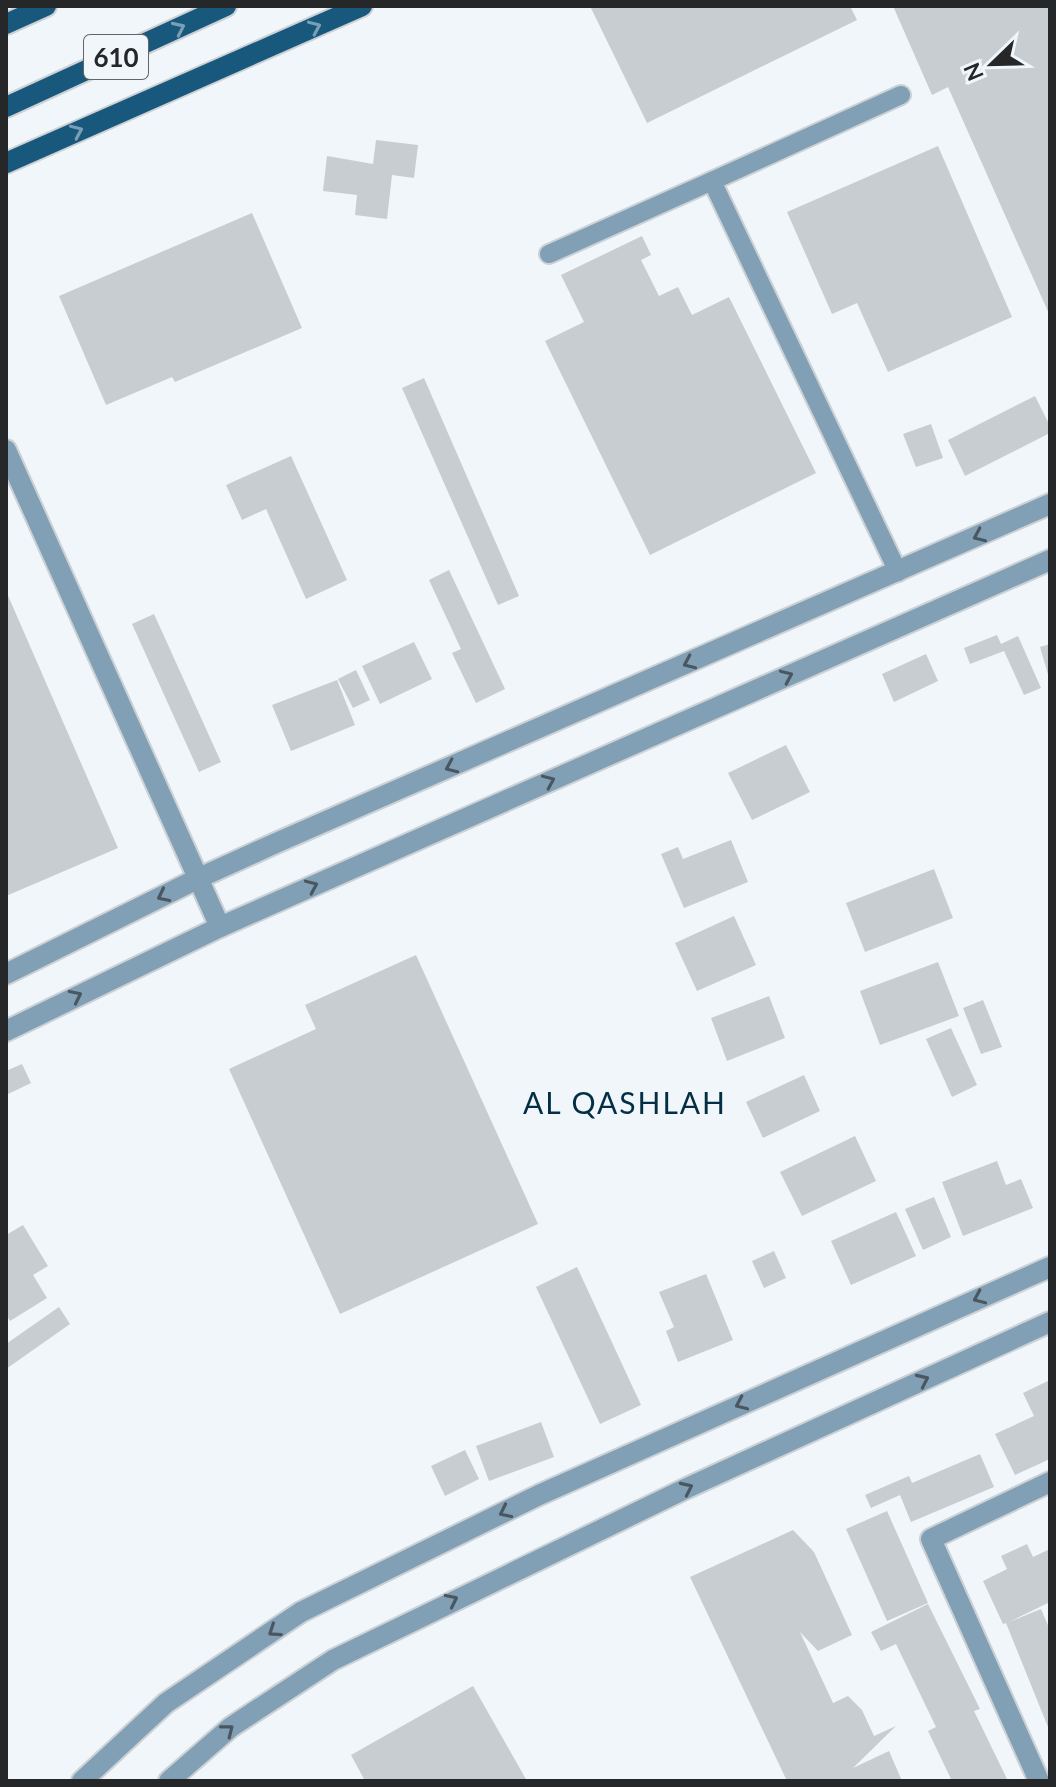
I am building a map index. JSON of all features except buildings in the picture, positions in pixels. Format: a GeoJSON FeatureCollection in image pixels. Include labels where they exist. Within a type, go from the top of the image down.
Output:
{"type":"FeatureCollection","features":[{"type":"Feature","properties":{"kind":"main road"},"geometry":{"type":"LineString","coordinates":[[6,24],[46,6]]}},
{"type":"Feature","properties":{"kind":"main road","name":"610"},"geometry":{"type":"LineString","coordinates":[[6,107],[226,6]]}},
{"type":"Feature","properties":{"kind":"main road"},"geometry":{"type":"LineString","coordinates":[[6,163],[362,6]]}},
{"type":"Feature","properties":{"kind":"street"},"geometry":{"type":"LineString","coordinates":[[6,450],[220,927]]}},
{"type":"Feature","properties":{"kind":"street"},"geometry":{"type":"LineString","coordinates":[[6,974],[199,878],[1050,504]]}},
{"type":"Feature","properties":{"kind":"street"},"geometry":{"type":"LineString","coordinates":[[6,1031],[220,927],[1050,560]]}},
{"type":"Feature","properties":{"kind":"street"},"geometry":{"type":"LineString","coordinates":[[82,1781],[166,1703],[301,1612],[539,1495],[1050,1267]]}},
{"type":"Feature","properties":{"kind":"street"},"geometry":{"type":"LineString","coordinates":[[169,1781],[231,1727],[333,1660],[687,1488],[1050,1322]]}},
{"type":"Feature","properties":{"kind":"street"},"geometry":{"type":"LineString","coordinates":[[1039,1781],[931,1539],[1050,1482]]}},
{"type":"Feature","properties":{"kind":"lane"},"geometry":{"type":"LineString","coordinates":[[549,254],[901,95]]}},
{"type":"Feature","properties":{"kind":"lane"},"geometry":{"type":"LineString","coordinates":[[712,181],[898,572]]}},
{"type":"Feature","properties":{"kind":"district","name":"AL QASHLAH"},"geometry":{"type":"Point","coordinates":[625,1102]}}]}
